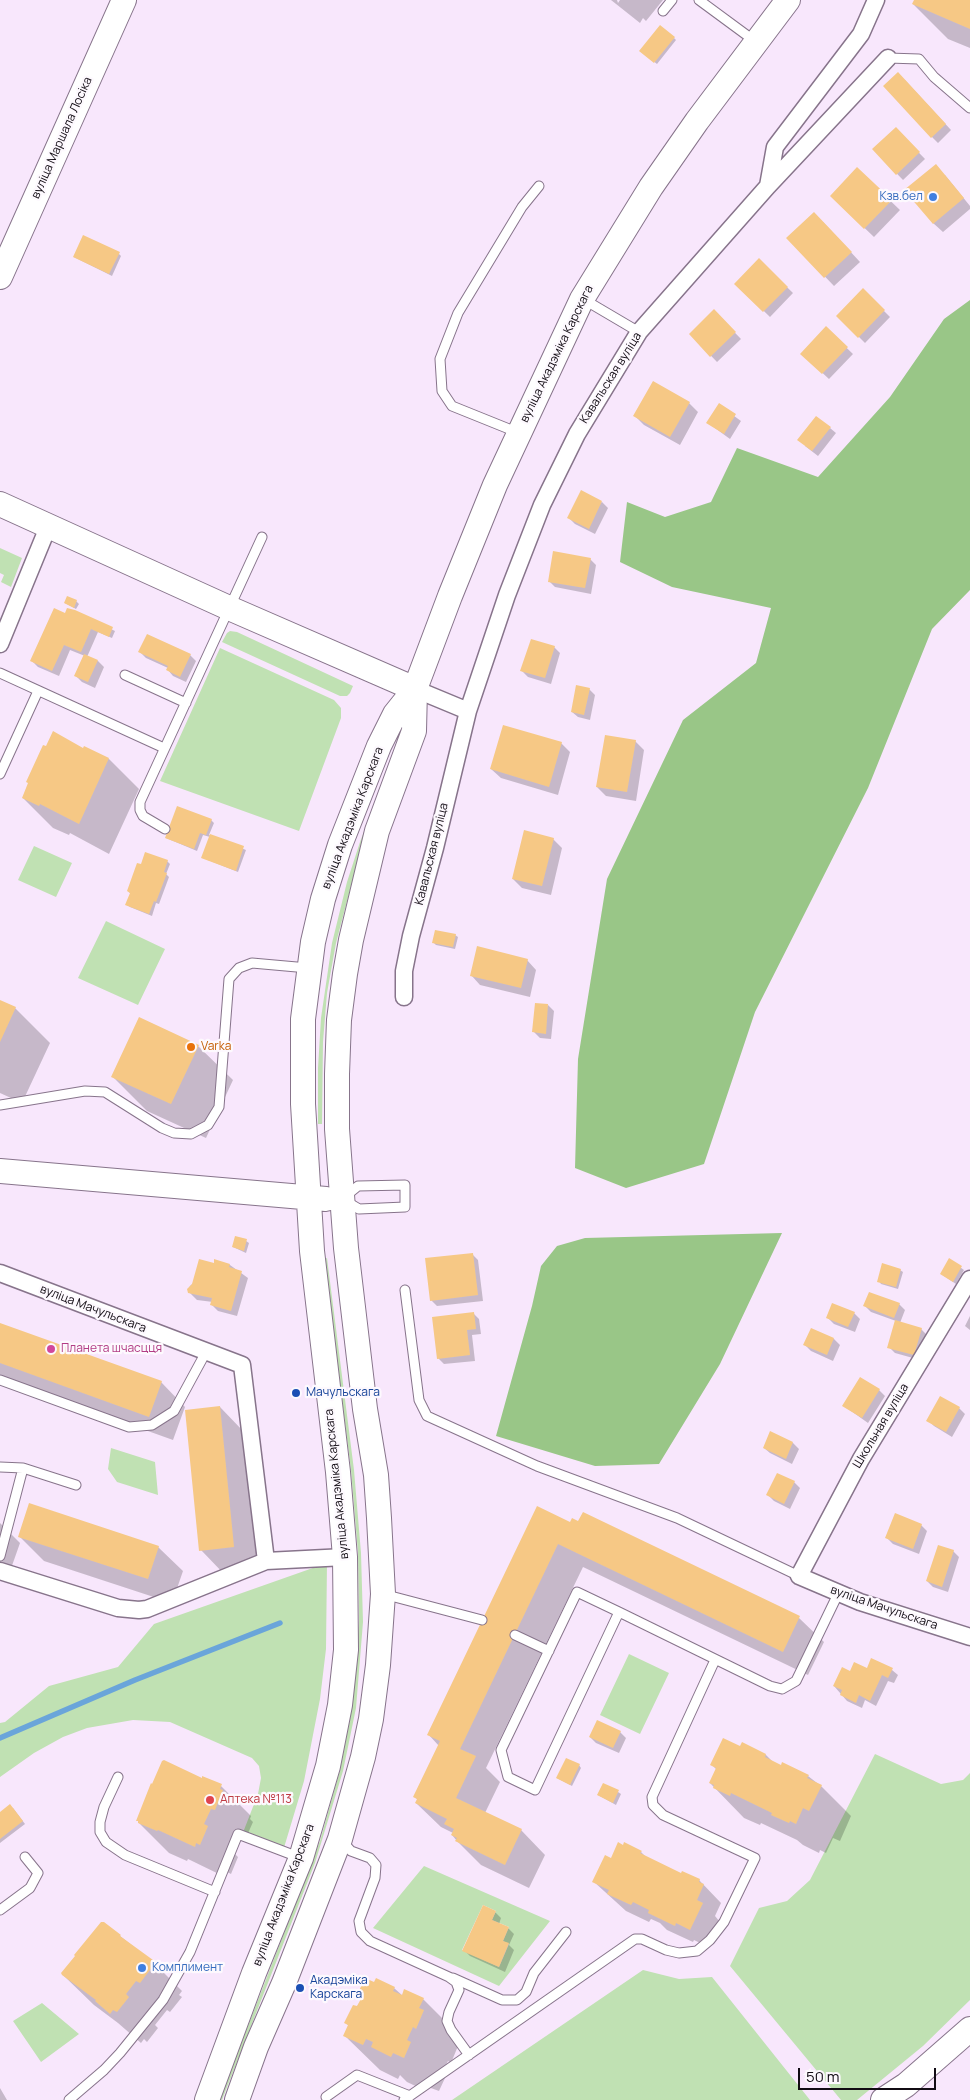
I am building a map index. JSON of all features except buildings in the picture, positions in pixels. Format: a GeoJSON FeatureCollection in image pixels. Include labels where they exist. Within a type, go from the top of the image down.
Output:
{"type":"FeatureCollection","features":[{"type":"Feature","properties":{"kind":"main road","name":"вуліца Маршала Лосіка"},"geometry":{"type":"LineString","coordinates":[[0,277],[124,0]]}},
{"type":"Feature","properties":{"kind":"main road","name":"вуліца Акадэміка Карскага"},"geometry":{"type":"LineString","coordinates":[[207,2100],[254,1973],[301,1858],[328,1766],[340,1705],[346,1641],[345,1557],[338,1472],[312,1251],[304,1120],[303,1019],[309,968],[323,899],[340,845],[379,746],[396,714],[415,689],[450,596],[519,434],[582,299],[651,187],[697,121],[788,0]]}},
{"type":"Feature","properties":{"kind":"main road"},"geometry":{"type":"LineString","coordinates":[[0,504],[229,608],[415,689]]}},
{"type":"Feature","properties":{"kind":"main road","name":"вуліца Акадэміка Карскага"},"geometry":{"type":"LineString","coordinates":[[237,2100],[256,2047],[284,1983],[340,1839],[363,1757],[371,1719],[378,1665],[383,1594],[376,1475],[365,1409],[346,1248],[337,1129],[336,1074],[339,1020],[351,940],[377,831],[414,730],[415,689]]}},
{"type":"Feature","properties":{"kind":"main road"},"geometry":{"type":"LineString","coordinates":[[0,1171],[342,1200]]}},
{"type":"Feature","properties":{"kind":"main road"},"geometry":{"type":"LineString","coordinates":[[883,2100],[906,2086],[970,2029]]}},
{"type":"Feature","properties":{"kind":"street"},"geometry":{"type":"LineString","coordinates":[[768,186],[775,147],[861,34],[876,0]]}},
{"type":"Feature","properties":{"kind":"street","name":"Кавальская вуліца"},"geometry":{"type":"LineString","coordinates":[[404,997],[404,971],[411,936],[436,848],[468,711],[506,595],[542,505],[577,434],[638,332],[768,186],[888,58]]}},
{"type":"Feature","properties":{"kind":"street"},"geometry":{"type":"LineString","coordinates":[[0,644],[48,527]]}},
{"type":"Feature","properties":{"kind":"street"},"geometry":{"type":"LineString","coordinates":[[415,689],[468,711]]}},
{"type":"Feature","properties":{"kind":"street","name":"вуліца Мачульскага"},"geometry":{"type":"LineString","coordinates":[[0,1273],[242,1365],[266,1561]]}},
{"type":"Feature","properties":{"kind":"street","name":"Школьная вуліца"},"geometry":{"type":"LineString","coordinates":[[799,1576],[861,1459],[970,1279]]}},
{"type":"Feature","properties":{"kind":"street"},"geometry":{"type":"LineString","coordinates":[[0,1571],[118,1608],[139,1610],[147,1609],[266,1561],[345,1557]]}},
{"type":"Feature","properties":{"kind":"street","name":"вуліца Мачульскага"},"geometry":{"type":"LineString","coordinates":[[799,1576],[838,1594],[970,1637]]}},
{"type":"Feature","properties":{"kind":"lane"},"geometry":{"type":"LineString","coordinates":[[663,11],[672,0]]}},
{"type":"Feature","properties":{"kind":"lane"},"geometry":{"type":"LineString","coordinates":[[699,0],[756,42]]}},
{"type":"Feature","properties":{"kind":"lane"},"geometry":{"type":"LineString","coordinates":[[888,58],[918,59],[934,77],[970,108]]}},
{"type":"Feature","properties":{"kind":"lane"},"geometry":{"type":"LineString","coordinates":[[519,434],[452,406],[442,391],[440,359],[458,313],[522,207],[539,186]]}},
{"type":"Feature","properties":{"kind":"lane"},"geometry":{"type":"LineString","coordinates":[[582,299],[638,332]]}},
{"type":"Feature","properties":{"kind":"lane"},"geometry":{"type":"LineString","coordinates":[[165,829],[147,820],[140,810],[144,792],[262,537]]}},
{"type":"Feature","properties":{"kind":"lane"},"geometry":{"type":"LineString","coordinates":[[0,673],[164,748]]}},
{"type":"Feature","properties":{"kind":"lane"},"geometry":{"type":"LineString","coordinates":[[125,675],[186,703]]}},
{"type":"Feature","properties":{"kind":"lane"},"geometry":{"type":"LineString","coordinates":[[0,774],[38,691]]}},
{"type":"Feature","properties":{"kind":"lane"},"geometry":{"type":"LineString","coordinates":[[0,1106],[85,1091],[105,1092],[127,1108],[162,1128],[174,1133],[192,1134],[208,1125],[219,1107],[229,980],[239,968],[252,963],[309,968]]}},
{"type":"Feature","properties":{"kind":"lane"},"geometry":{"type":"LineString","coordinates":[[405,1185],[405,1207],[359,1209],[342,1200],[358,1186],[405,1185]]}},
{"type":"Feature","properties":{"kind":"lane"},"geometry":{"type":"LineString","coordinates":[[405,1290],[419,1400],[427,1416],[537,1466],[676,1518],[799,1576]]}},
{"type":"Feature","properties":{"kind":"lane"},"geometry":{"type":"LineString","coordinates":[[0,1380],[129,1427],[152,1425],[174,1411],[206,1352]]}},
{"type":"Feature","properties":{"kind":"lane"},"geometry":{"type":"LineString","coordinates":[[0,1468],[23,1468],[76,1485]]}},
{"type":"Feature","properties":{"kind":"lane"},"geometry":{"type":"LineString","coordinates":[[0,1556],[23,1468]]}},
{"type":"Feature","properties":{"kind":"lane"},"geometry":{"type":"LineString","coordinates":[[619,1612],[535,1790],[508,1777],[501,1750],[578,1592],[619,1612],[716,1660],[770,1686],[782,1689],[789,1687],[796,1681],[838,1594]]}},
{"type":"Feature","properties":{"kind":"lane"},"geometry":{"type":"LineString","coordinates":[[383,1594],[482,1620]]}},
{"type":"Feature","properties":{"kind":"lane"},"geometry":{"type":"LineString","coordinates":[[515,1635],[549,1651]]}},
{"type":"Feature","properties":{"kind":"lane"},"geometry":{"type":"LineString","coordinates":[[326,2097],[357,2075],[407,2098],[635,1939],[642,1939],[666,1950],[679,1953],[697,1951],[710,1940],[724,1922],[755,1858],[663,1815],[653,1806],[652,1797],[716,1660]]}},
{"type":"Feature","properties":{"kind":"lane"},"geometry":{"type":"LineString","coordinates":[[118,1777],[104,1806],[100,1822],[100,1832],[106,1842],[125,1855],[215,1892]]}},
{"type":"Feature","properties":{"kind":"lane"},"geometry":{"type":"LineString","coordinates":[[69,2100],[104,2070],[150,2019],[181,1970],[238,1834],[301,1858]]}},
{"type":"Feature","properties":{"kind":"lane"},"geometry":{"type":"LineString","coordinates":[[340,1839],[350,1851],[370,1858],[376,1865],[375,1878],[359,1921],[361,1932],[370,1940],[502,2000],[517,2000],[526,1992],[534,1973],[566,1932]]}},
{"type":"Feature","properties":{"kind":"lane"},"geometry":{"type":"LineString","coordinates":[[0,1910],[30,1888],[38,1873],[25,1857]]}},
{"type":"Feature","properties":{"kind":"lane"},"geometry":{"type":"LineString","coordinates":[[449,1977],[456,1982],[459,1990],[447,2021],[451,2030],[469,2055]]}},
{"type":"Feature","properties":{"kind":"green space"},"geometry":{"type":"Polygon","coordinates":[[[970,300],[970,590],[932,629],[868,788],[755,1012],[704,1164],[626,1188],[575,1168],[578,1059],[607,879],[683,720],[756,663],[771,608],[672,587],[620,562],[627,502],[665,517],[711,502],[737,448],[818,477],[890,397],[944,319],[970,300]]]}},
{"type":"Feature","properties":{"kind":"green space"},"geometry":{"type":"Polygon","coordinates":[[[0,548],[22,558],[11,587],[1,582],[4,575],[0,573],[0,548]]]}},
{"type":"Feature","properties":{"kind":"green space"},"geometry":{"type":"Polygon","coordinates":[[[230,631],[237,632],[353,686],[350,693],[347,696],[340,696],[222,642],[230,631]]]}},
{"type":"Feature","properties":{"kind":"green space"},"geometry":{"type":"Polygon","coordinates":[[[220,648],[334,700],[341,708],[341,718],[299,831],[160,781],[220,648]]]}},
{"type":"Feature","properties":{"kind":"green space"},"geometry":{"type":"Polygon","coordinates":[[[398,742],[357,863],[336,943],[327,993],[323,1042],[322,1124],[318,1124],[318,1068],[321,1018],[332,943],[347,882],[360,842],[398,742]]]}},
{"type":"Feature","properties":{"kind":"green space"},"geometry":{"type":"Polygon","coordinates":[[[34,846],[72,863],[56,897],[18,880],[34,846]]]}},
{"type":"Feature","properties":{"kind":"green space"},"geometry":{"type":"Polygon","coordinates":[[[106,921],[165,949],[138,1005],[78,978],[106,921]]]}},
{"type":"Feature","properties":{"kind":"green space"},"geometry":{"type":"Polygon","coordinates":[[[782,1233],[720,1364],[659,1464],[595,1466],[496,1436],[532,1306],[541,1266],[557,1246],[585,1238],[782,1233]]]}},
{"type":"Feature","properties":{"kind":"green space"},"geometry":{"type":"Polygon","coordinates":[[[327,1258],[354,1470],[361,1553],[363,1622],[356,1708],[343,1771],[315,1863],[222,2100],[219,2100],[320,1841],[340,1770],[352,1708],[359,1622],[358,1553],[351,1470],[324,1259],[327,1258]]]}},
{"type":"Feature","properties":{"kind":"green space"},"geometry":{"type":"Polygon","coordinates":[[[111,1448],[155,1462],[158,1495],[117,1482],[108,1469],[111,1448]]]}},
{"type":"Feature","properties":{"kind":"green space"},"geometry":{"type":"Polygon","coordinates":[[[327,1563],[326,1649],[320,1699],[304,1781],[283,1851],[242,1835],[258,1794],[261,1778],[259,1766],[252,1758],[170,1722],[133,1720],[87,1728],[63,1737],[34,1753],[0,1777],[0,1723],[5,1722],[49,1686],[118,1667],[154,1624],[327,1563]]]}},
{"type":"Feature","properties":{"kind":"green space"},"geometry":{"type":"Polygon","coordinates":[[[629,1654],[669,1673],[640,1734],[600,1715],[629,1654]]]}},
{"type":"Feature","properties":{"kind":"green space"},"geometry":{"type":"Polygon","coordinates":[[[875,1754],[941,1784],[963,1780],[970,1773],[970,2000],[923,2046],[857,2100],[841,2100],[730,1966],[759,1908],[787,1901],[810,1880],[875,1754]]]}},
{"type":"Feature","properties":{"kind":"green space"},"geometry":{"type":"Polygon","coordinates":[[[424,1866],[550,1921],[499,1986],[373,1928],[424,1866]],[[483,1905],[462,1950],[499,1967],[509,1944],[503,1941],[509,1927],[492,1920],[496,1911],[483,1905]]]}},
{"type":"Feature","properties":{"kind":"green space"},"geometry":{"type":"Polygon","coordinates":[[[643,1970],[679,1979],[712,1977],[810,2100],[452,2100],[643,1970]]]}},
{"type":"Feature","properties":{"kind":"green space"},"geometry":{"type":"Polygon","coordinates":[[[42,2003],[79,2034],[41,2062],[13,2021],[42,2003]]]}},
{"type":"Feature","properties":{"kind":"waterway"},"geometry":{"type":"LineString","coordinates":[[0,1738],[135,1680],[280,1623]]}},
{"type":"Feature","properties":{"kind":"place","name":"Кзв.бел"},"geometry":{"type":"Point","coordinates":[933,197]}},
{"type":"Feature","properties":{"kind":"place","name":"Varka"},"geometry":{"type":"Point","coordinates":[191,1047]}},
{"type":"Feature","properties":{"kind":"place","name":"Планета шчасцця"},"geometry":{"type":"Point","coordinates":[51,1349]}},
{"type":"Feature","properties":{"kind":"place","name":"Мачульскага"},"geometry":{"type":"Point","coordinates":[296,1393]}},
{"type":"Feature","properties":{"kind":"place","name":"Аптека №113"},"geometry":{"type":"Point","coordinates":[210,1800]}},
{"type":"Feature","properties":{"kind":"place","name":"Комплимент"},"geometry":{"type":"Point","coordinates":[142,1968]}},
{"type":"Feature","properties":{"kind":"place","name":"Акадэміка Карскага"},"geometry":{"type":"Point","coordinates":[300,1988]}}]}
